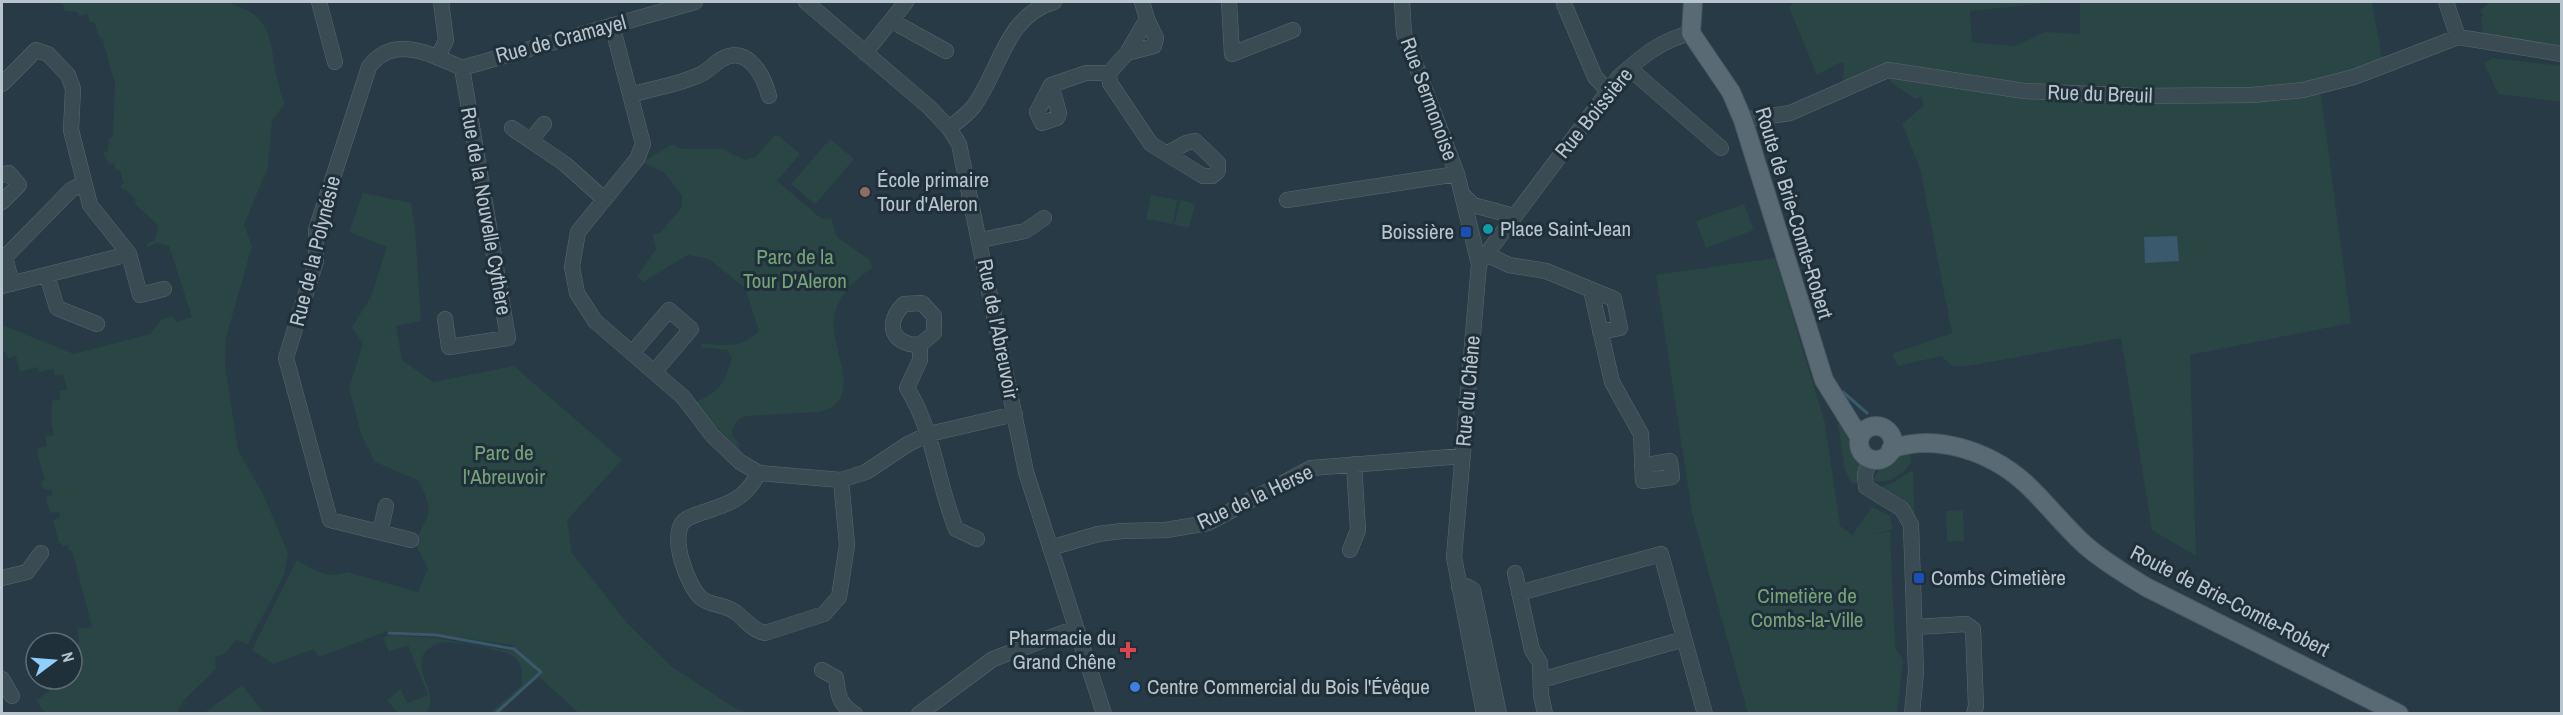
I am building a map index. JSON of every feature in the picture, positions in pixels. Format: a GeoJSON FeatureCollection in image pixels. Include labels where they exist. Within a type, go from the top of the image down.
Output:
{"type":"FeatureCollection","features":[{"type":"Feature","properties":{"kind":"main road"},"geometry":{"type":"LineString","coordinates":[[1691,33],[1693,2]]}},
{"type":"Feature","properties":{"kind":"main road","name":"Route de Brie-Comte-Robert"},"geometry":{"type":"LineString","coordinates":[[1691,33],[1731,92],[1743,120],[1811,345],[1824,380],[1845,410],[1872,432],[1953,446],[1988,457],[2023,481],[2086,545],[2114,567],[2146,587],[2399,714]]}},
{"type":"Feature","properties":{"kind":"main road"},"geometry":{"type":"LineString","coordinates":[[1872,432],[1891,437],[1891,449],[1881,459],[1870,459],[1861,451],[1872,432]]}},
{"type":"Feature","properties":{"kind":"main road","name":"Route de Brie-Comte-Robert"},"geometry":{"type":"LineString","coordinates":[[1891,449],[1906,444],[1930,443]]}},
{"type":"Feature","properties":{"kind":"street"},"geometry":{"type":"LineString","coordinates":[[319,2],[335,62]]}},
{"type":"Feature","properties":{"kind":"street"},"geometry":{"type":"LineString","coordinates":[[441,2],[446,40],[438,57],[462,68]]}},
{"type":"Feature","properties":{"kind":"street","name":"Rue de Cramayel"},"geometry":{"type":"LineString","coordinates":[[462,68],[695,2]]}},
{"type":"Feature","properties":{"kind":"street","name":"Rue de l'Abreuvoir"},"geometry":{"type":"LineString","coordinates":[[806,2],[929,107],[949,128],[959,144],[965,161],[1026,472],[1104,714]]}},
{"type":"Feature","properties":{"kind":"street"},"geometry":{"type":"LineString","coordinates":[[865,53],[906,2]]}},
{"type":"Feature","properties":{"kind":"street"},"geometry":{"type":"LineString","coordinates":[[949,128],[974,105],[1018,26],[1030,13],[1054,2]]}},
{"type":"Feature","properties":{"kind":"street"},"geometry":{"type":"LineString","coordinates":[[1142,2],[1147,19],[1127,52],[1109,74],[1110,83],[1150,144],[1168,153]]}},
{"type":"Feature","properties":{"kind":"street"},"geometry":{"type":"LineString","coordinates":[[1229,2],[1232,54],[1293,30]]}},
{"type":"Feature","properties":{"kind":"street","name":"Rue Sermonoise"},"geometry":{"type":"LineString","coordinates":[[1402,2],[1404,34],[1464,196]]}},
{"type":"Feature","properties":{"kind":"street"},"geometry":{"type":"LineString","coordinates":[[2446,2],[2458,37],[2562,54]]}},
{"type":"Feature","properties":{"kind":"street"},"geometry":{"type":"LineString","coordinates":[[1564,4],[1595,77],[1608,91]]}},
{"type":"Feature","properties":{"kind":"street"},"geometry":{"type":"LineString","coordinates":[[892,21],[946,51]]}},
{"type":"Feature","properties":{"kind":"street"},"geometry":{"type":"LineString","coordinates":[[612,25],[643,140],[642,149],[638,159],[578,232],[573,253],[574,282],[589,314],[683,397],[712,435],[740,462],[759,473],[841,480],[866,472],[908,444],[929,434],[1015,414]]}},
{"type":"Feature","properties":{"kind":"street","name":"Rue Boissière"},"geometry":{"type":"LineString","coordinates":[[1484,259],[1608,91],[1629,68],[1642,56],[1665,41],[1691,33]]}},
{"type":"Feature","properties":{"kind":"street","name":"Rue du Breuil"},"geometry":{"type":"LineString","coordinates":[[1743,120],[1790,113],[1888,70],[2036,92],[2139,96],[2252,95],[2303,90],[2354,77],[2458,37]]}},
{"type":"Feature","properties":{"kind":"street","name":"Rue de la Polynésie"},"geometry":{"type":"LineString","coordinates":[[411,540],[330,520],[286,358],[316,261],[316,231],[369,67],[378,55],[391,49],[407,49],[438,57]]}},
{"type":"Feature","properties":{"kind":"street"},"geometry":{"type":"LineString","coordinates":[[2,84],[36,50],[48,54],[68,75],[73,89],[71,130],[90,205],[129,254],[140,295],[164,289]]}},
{"type":"Feature","properties":{"kind":"street"},"geometry":{"type":"LineString","coordinates":[[631,95],[701,75],[724,57],[735,55],[746,58],[763,75],[769,96]]}},
{"type":"Feature","properties":{"kind":"street","name":"Rue de la Nouvelle Cythère"},"geometry":{"type":"LineString","coordinates":[[445,319],[450,347],[508,338],[462,68]]}},
{"type":"Feature","properties":{"kind":"street"},"geometry":{"type":"LineString","coordinates":[[1629,68],[1721,148]]}},
{"type":"Feature","properties":{"kind":"street"},"geometry":{"type":"LineString","coordinates":[[1051,85],[1086,73],[1109,74]]}},
{"type":"Feature","properties":{"kind":"street"},"geometry":{"type":"LineString","coordinates":[[531,140],[544,124]]}},
{"type":"Feature","properties":{"kind":"street"},"geometry":{"type":"LineString","coordinates":[[512,128],[531,140],[604,199]]}},
{"type":"Feature","properties":{"kind":"street"},"geometry":{"type":"LineString","coordinates":[[2,174],[9,173],[19,185],[2,202]]}},
{"type":"Feature","properties":{"kind":"street"},"geometry":{"type":"LineString","coordinates":[[1287,200],[1457,174]]}},
{"type":"Feature","properties":{"kind":"street"},"geometry":{"type":"LineString","coordinates":[[84,183],[71,190],[4,257],[7,285],[129,254]]}},
{"type":"Feature","properties":{"kind":"street"},"geometry":{"type":"LineString","coordinates":[[1464,196],[1473,205],[1514,216]]}},
{"type":"Feature","properties":{"kind":"street","name":"Rue du Chêne"},"geometry":{"type":"LineString","coordinates":[[1464,196],[1484,259],[1454,557],[1484,714]]}},
{"type":"Feature","properties":{"kind":"street"},"geometry":{"type":"LineString","coordinates":[[981,240],[1025,231],[1044,218]]}},
{"type":"Feature","properties":{"kind":"street"},"geometry":{"type":"LineString","coordinates":[[1484,259],[1546,271],[1614,299],[1620,328],[1600,332],[1612,382],[1641,434],[1642,466]]}},
{"type":"Feature","properties":{"kind":"street"},"geometry":{"type":"LineString","coordinates":[[47,275],[57,308],[97,324]]}},
{"type":"Feature","properties":{"kind":"street"},"geometry":{"type":"LineString","coordinates":[[632,353],[669,310],[691,329],[655,371]]}},
{"type":"Feature","properties":{"kind":"street"},"geometry":{"type":"LineString","coordinates":[[920,345],[920,360],[908,388],[920,409],[929,434],[945,501],[956,529],[977,539]]}},
{"type":"Feature","properties":{"kind":"street","name":"Rue de la Herse"},"geometry":{"type":"LineString","coordinates":[[1050,548],[1114,532],[1166,530],[1208,523],[1311,468],[1463,456]]}},
{"type":"Feature","properties":{"kind":"street"},"geometry":{"type":"LineString","coordinates":[[1870,459],[1865,474],[1866,487],[1902,509],[1911,525],[1916,627],[1916,712]]}},
{"type":"Feature","properties":{"kind":"street"},"geometry":{"type":"LineString","coordinates":[[1350,550],[1358,530],[1354,464]]}},
{"type":"Feature","properties":{"kind":"street"},"geometry":{"type":"LineString","coordinates":[[759,473],[750,489],[738,500],[685,520],[679,530],[677,543],[691,585],[698,595],[708,602],[730,608],[758,632],[765,633],[824,614],[839,597],[848,545],[841,480]]}},
{"type":"Feature","properties":{"kind":"street"},"geometry":{"type":"LineString","coordinates":[[380,532],[386,506]]}},
{"type":"Feature","properties":{"kind":"street"},"geometry":{"type":"LineString","coordinates":[[2,578],[27,572],[41,553]]}},
{"type":"Feature","properties":{"kind":"street"},"geometry":{"type":"LineString","coordinates":[[1519,593],[1661,554],[1706,714]]}},
{"type":"Feature","properties":{"kind":"street"},"geometry":{"type":"LineString","coordinates":[[1515,573],[1532,650],[1540,663],[1545,714]]}},
{"type":"Feature","properties":{"kind":"street"},"geometry":{"type":"LineString","coordinates":[[1459,587],[1466,586],[1473,591],[1499,714]]}},
{"type":"Feature","properties":{"kind":"street"},"geometry":{"type":"LineString","coordinates":[[1916,627],[1966,624],[1973,629],[1976,706],[1974,714]]}},
{"type":"Feature","properties":{"kind":"street"},"geometry":{"type":"LineString","coordinates":[[919,714],[993,659],[1076,628]]}},
{"type":"Feature","properties":{"kind":"street"},"geometry":{"type":"LineString","coordinates":[[1541,680],[1684,639]]}},
{"type":"Feature","properties":{"kind":"street"},"geometry":{"type":"LineString","coordinates":[[822,670],[836,678],[838,698],[848,710],[855,714]]}},
{"type":"Feature","properties":{"kind":"street"},"geometry":{"type":"LineString","coordinates":[[2,679],[12,696]]}},
{"type":"Feature","properties":{"kind":"green space"},"geometry":{"type":"Polygon","coordinates":[[[62,2],[232,2],[233,5],[249,11],[260,20],[267,31],[279,88],[285,103],[272,121],[268,167],[244,225],[252,246],[226,338],[225,365],[238,450],[263,494],[288,553],[284,575],[248,644],[235,640],[227,652],[215,658],[216,669],[183,701],[177,713],[45,713],[36,701],[49,691],[84,691],[84,631],[77,631],[77,629],[92,627],[72,550],[69,550],[68,545],[62,546],[62,543],[59,543],[53,521],[60,517],[59,512],[50,513],[46,497],[52,495],[52,490],[44,489],[41,482],[45,480],[36,449],[47,446],[45,437],[54,435],[51,420],[52,401],[61,399],[59,391],[67,389],[63,374],[55,376],[53,369],[39,372],[38,367],[20,372],[16,356],[8,358],[5,351],[2,352],[2,325],[74,354],[150,334],[162,319],[173,316],[176,322],[192,317],[169,246],[157,243],[148,247],[146,244],[155,240],[158,225],[134,203],[136,200],[126,190],[122,189],[120,185],[124,184],[120,170],[116,171],[114,163],[109,164],[103,152],[108,151],[109,138],[113,137],[115,84],[102,38],[100,39],[94,22],[90,22],[87,14],[79,16],[78,12],[65,11],[62,2]]]}},
{"type":"Feature","properties":{"kind":"green space"},"geometry":{"type":"Polygon","coordinates":[[[1795,2],[2039,2],[2040,4],[1970,11],[1972,42],[2015,46],[2045,32],[2080,34],[2080,2],[2372,2],[2382,58],[2354,72],[2311,83],[2321,96],[2351,323],[2190,355],[2196,556],[2152,530],[2121,338],[1968,366],[1952,366],[1941,356],[1898,366],[1892,354],[1952,333],[1920,168],[1902,124],[1924,105],[1921,97],[1915,99],[1891,82],[1882,70],[1843,82],[1844,63],[1839,63],[1817,75],[1789,7],[1795,2]]]}},
{"type":"Feature","properties":{"kind":"green space"},"geometry":{"type":"Polygon","coordinates":[[[2491,2],[2561,2],[2561,46],[2483,36],[2481,17],[2484,17],[2480,10],[2491,2]]]}},
{"type":"Feature","properties":{"kind":"green space"},"geometry":{"type":"Polygon","coordinates":[[[2492,58],[2561,66],[2561,102],[2498,94],[2484,63],[2492,58]]]}},
{"type":"Feature","properties":{"kind":"green space","name":"Parc de la Tour D'Aleron"},"geometry":{"type":"Polygon","coordinates":[[[774,136],[779,136],[800,154],[777,181],[822,219],[831,218],[837,237],[870,260],[872,268],[848,289],[836,309],[834,330],[844,385],[841,397],[833,406],[819,412],[746,416],[735,423],[732,432],[732,436],[740,444],[738,450],[695,403],[720,386],[732,357],[727,350],[700,347],[702,343],[733,345],[745,341],[759,331],[745,288],[709,259],[688,255],[643,282],[637,277],[656,249],[653,234],[660,233],[682,207],[682,196],[664,172],[642,162],[673,144],[682,149],[722,149],[745,160],[756,157],[774,136]]]}},
{"type":"Feature","properties":{"kind":"green space"},"geometry":{"type":"Polygon","coordinates":[[[830,139],[854,159],[815,204],[791,184],[830,139]]]}},
{"type":"Feature","properties":{"kind":"green space","name":"Parc de l'Abreuvoir"},"geometry":{"type":"Polygon","coordinates":[[[363,193],[411,203],[421,321],[396,326],[402,360],[433,382],[514,366],[622,460],[567,520],[572,553],[627,623],[672,667],[735,708],[748,713],[579,713],[539,677],[496,713],[490,713],[521,686],[522,674],[519,663],[513,656],[500,651],[447,642],[430,648],[422,659],[421,665],[430,696],[427,713],[398,713],[387,700],[401,689],[407,703],[428,695],[408,645],[389,652],[383,638],[388,635],[436,638],[518,652],[512,645],[436,634],[388,631],[319,657],[314,649],[273,664],[252,650],[297,560],[327,574],[347,572],[418,592],[428,569],[414,541],[427,517],[428,505],[423,490],[418,480],[375,462],[361,434],[349,388],[363,344],[352,327],[371,297],[387,247],[349,232],[363,193]]]}},
{"type":"Feature","properties":{"kind":"green space"},"geometry":{"type":"Polygon","coordinates":[[[1151,195],[1177,200],[1173,224],[1146,219],[1151,195]]]}},
{"type":"Feature","properties":{"kind":"green space"},"geometry":{"type":"Polygon","coordinates":[[[1181,200],[1195,204],[1189,228],[1174,225],[1181,200]]]}},
{"type":"Feature","properties":{"kind":"green space"},"geometry":{"type":"Polygon","coordinates":[[[1744,204],[1754,230],[1706,248],[1696,221],[1744,204]]]}},
{"type":"Feature","properties":{"kind":"green space","name":"Cimetière de Combs-la-Ville"},"geometry":{"type":"Polygon","coordinates":[[[1775,258],[1825,423],[1840,526],[1858,539],[1853,534],[1872,507],[1890,516],[1893,529],[1870,535],[1890,531],[1895,648],[1903,660],[1897,713],[1748,713],[1692,513],[1656,275],[1775,258]]]}},
{"type":"Feature","properties":{"kind":"green space"},"geometry":{"type":"Polygon","coordinates":[[[1840,424],[1854,434],[1860,465],[1859,482],[1853,484],[1844,464],[1837,425],[1840,424]]]}},
{"type":"Feature","properties":{"kind":"green space"},"geometry":{"type":"Polygon","coordinates":[[[1910,451],[1911,463],[1899,475],[1885,481],[1874,480],[1883,465],[1910,451]]]}},
{"type":"Feature","properties":{"kind":"green space"},"geometry":{"type":"Polygon","coordinates":[[[1911,471],[1913,472],[1915,521],[1881,487],[1893,483],[1911,471]]]}},
{"type":"Feature","properties":{"kind":"green space"},"geometry":{"type":"Polygon","coordinates":[[[1963,510],[1964,541],[1947,541],[1946,511],[1963,510]]]}},
{"type":"Feature","properties":{"kind":"green space"},"geometry":{"type":"Polygon","coordinates":[[[242,685],[264,713],[204,713],[242,685]]]}},
{"type":"Feature","properties":{"kind":"water"},"geometry":{"type":"Polygon","coordinates":[[[2177,236],[2179,261],[2145,263],[2144,237],[2177,236]]]}},
{"type":"Feature","properties":{"kind":"waterway"},"geometry":{"type":"LineString","coordinates":[[1843,392],[1867,413]]}},
{"type":"Feature","properties":{"kind":"waterway"},"geometry":{"type":"LineString","coordinates":[[389,633],[436,635],[514,649],[541,672]]}},
{"type":"Feature","properties":{"kind":"waterway"},"geometry":{"type":"LineString","coordinates":[[495,714],[539,674]]}},
{"type":"Feature","properties":{"kind":"place","name":"École primaire Tour d'Aleron"},"geometry":{"type":"Point","coordinates":[865,192]}},
{"type":"Feature","properties":{"kind":"place","name":"Place Saint-Jean"},"geometry":{"type":"Point","coordinates":[1488,229]}},
{"type":"Feature","properties":{"kind":"place","name":"Boissière"},"geometry":{"type":"Point","coordinates":[1466,232]}},
{"type":"Feature","properties":{"kind":"place","name":"Combs Cimetière"},"geometry":{"type":"Point","coordinates":[1919,578]}},
{"type":"Feature","properties":{"kind":"place","name":"Pharmacie du Grand Chêne"},"geometry":{"type":"Point","coordinates":[1128,650]}},
{"type":"Feature","properties":{"kind":"place","name":"Centre Commercial du Bois l'Évêque"},"geometry":{"type":"Point","coordinates":[1135,687]}}]}
